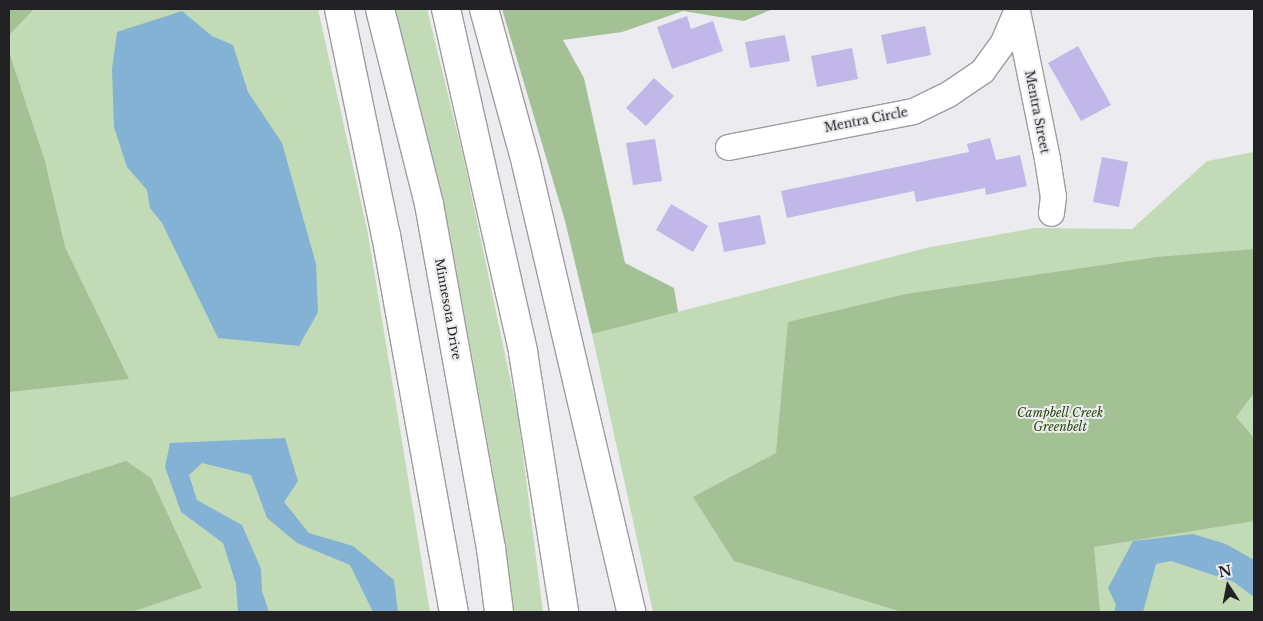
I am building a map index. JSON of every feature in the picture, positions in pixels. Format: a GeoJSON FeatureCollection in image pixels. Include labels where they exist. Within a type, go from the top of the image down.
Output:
{"type":"FeatureCollection","features":[{"type":"Feature","properties":{"kind":"highway"},"geometry":{"type":"LineString","coordinates":[[339,9],[400,308],[454,612]]}},
{"type":"Feature","properties":{"kind":"highway","name":"Minnesota Drive"},"geometry":{"type":"LineString","coordinates":[[380,9],[429,204],[491,548],[499,612]]}},
{"type":"Feature","properties":{"kind":"highway"},"geometry":{"type":"LineString","coordinates":[[446,9],[523,352],[564,612]]}},
{"type":"Feature","properties":{"kind":"highway"},"geometry":{"type":"LineString","coordinates":[[484,9],[528,172],[631,612]]}},
{"type":"Feature","properties":{"kind":"street","name":"Mentra Circle"},"geometry":{"type":"LineString","coordinates":[[728,147],[913,111],[930,103],[982,71],[1003,42],[1017,10]]}},
{"type":"Feature","properties":{"kind":"street","name":"Mentra Street"},"geometry":{"type":"LineString","coordinates":[[1017,10],[1050,177],[1051,213]]}},
{"type":"Feature","properties":{"kind":"green space"},"geometry":{"type":"Polygon","coordinates":[[[9,9],[318,9],[368,234],[430,612],[9,612],[9,9]]]}},
{"type":"Feature","properties":{"kind":"green space"},"geometry":{"type":"Polygon","coordinates":[[[9,9],[34,9],[9,35],[9,9]]]}},
{"type":"Feature","properties":{"kind":"green space"},"geometry":{"type":"Polygon","coordinates":[[[393,9],[427,9],[464,160],[518,416],[543,612],[513,612],[492,467],[449,230],[393,9]]]}},
{"type":"Feature","properties":{"kind":"green space"},"geometry":{"type":"Polygon","coordinates":[[[502,9],[773,9],[744,21],[683,11],[622,32],[563,40],[584,78],[625,263],[674,288],[678,312],[592,334],[565,221],[502,9]]]}},
{"type":"Feature","properties":{"kind":"green space"},"geometry":{"type":"Polygon","coordinates":[[[9,52],[45,161],[65,247],[129,379],[9,392],[9,52]]]}},
{"type":"Feature","properties":{"kind":"green space","name":"Campbell Creek Greenbelt"},"geometry":{"type":"Polygon","coordinates":[[[1254,152],[1254,612],[653,612],[592,334],[926,248],[1035,228],[1132,229],[1207,161],[1254,152]]]}},
{"type":"Feature","properties":{"kind":"green space","name":"Campbell Creek Greenbelt"},"geometry":{"type":"Polygon","coordinates":[[[1254,249],[1254,393],[1236,417],[1254,438],[1254,521],[1094,547],[1100,612],[902,612],[734,561],[693,497],[776,453],[788,322],[906,294],[1157,257],[1254,249]]]}},
{"type":"Feature","properties":{"kind":"green space"},"geometry":{"type":"Polygon","coordinates":[[[126,461],[151,478],[202,588],[132,612],[9,612],[9,498],[126,461]]]}},
{"type":"Feature","properties":{"kind":"water"},"geometry":{"type":"Polygon","coordinates":[[[182,11],[212,36],[233,45],[248,92],[282,143],[316,264],[318,312],[299,346],[218,338],[162,223],[150,208],[147,190],[127,167],[114,127],[112,69],[117,32],[182,11]]]}},
{"type":"Feature","properties":{"kind":"water"},"geometry":{"type":"Polygon","coordinates":[[[285,438],[298,481],[284,502],[309,533],[353,546],[394,580],[398,612],[373,612],[350,565],[297,543],[267,518],[251,475],[202,463],[189,475],[197,500],[242,525],[261,569],[262,591],[269,612],[238,612],[236,584],[223,543],[181,512],[165,467],[170,443],[285,438]]]}},
{"type":"Feature","properties":{"kind":"water"},"geometry":{"type":"Polygon","coordinates":[[[1193,534],[1226,544],[1254,560],[1254,597],[1234,582],[1171,561],[1156,564],[1143,612],[1114,612],[1116,605],[1108,588],[1133,541],[1193,534]]]}},
{"type":"Feature","properties":{"kind":"building"},"geometry":{"type":"Polygon","coordinates":[[[687,16],[691,29],[713,21],[723,51],[672,69],[657,27],[687,16]]]}},
{"type":"Feature","properties":{"kind":"building"},"geometry":{"type":"Polygon","coordinates":[[[925,26],[931,55],[887,64],[881,35],[925,26]]]}},
{"type":"Feature","properties":{"kind":"building"},"geometry":{"type":"Polygon","coordinates":[[[785,35],[790,61],[750,68],[745,42],[785,35]]]}},
{"type":"Feature","properties":{"kind":"building"},"geometry":{"type":"Polygon","coordinates":[[[1078,46],[1111,105],[1081,121],[1048,63],[1078,46]]]}},
{"type":"Feature","properties":{"kind":"building"},"geometry":{"type":"Polygon","coordinates":[[[852,48],[858,79],[817,87],[811,56],[852,48]]]}},
{"type":"Feature","properties":{"kind":"building"},"geometry":{"type":"Polygon","coordinates":[[[654,78],[674,96],[646,126],[626,108],[654,78]]]}},
{"type":"Feature","properties":{"kind":"building"},"geometry":{"type":"Polygon","coordinates":[[[990,138],[996,160],[1020,155],[1027,186],[986,195],[985,188],[916,202],[914,191],[787,218],[781,191],[969,152],[967,144],[990,138]]]}},
{"type":"Feature","properties":{"kind":"building"},"geometry":{"type":"Polygon","coordinates":[[[655,139],[662,181],[633,185],[626,143],[655,139]]]}},
{"type":"Feature","properties":{"kind":"building"},"geometry":{"type":"Polygon","coordinates":[[[1102,157],[1128,162],[1119,207],[1093,202],[1102,157]]]}},
{"type":"Feature","properties":{"kind":"building"},"geometry":{"type":"Polygon","coordinates":[[[671,204],[708,226],[693,252],[656,230],[671,204]]]}},
{"type":"Feature","properties":{"kind":"building"},"geometry":{"type":"Polygon","coordinates":[[[760,215],[766,244],[724,252],[718,223],[760,215]]]}}]}
